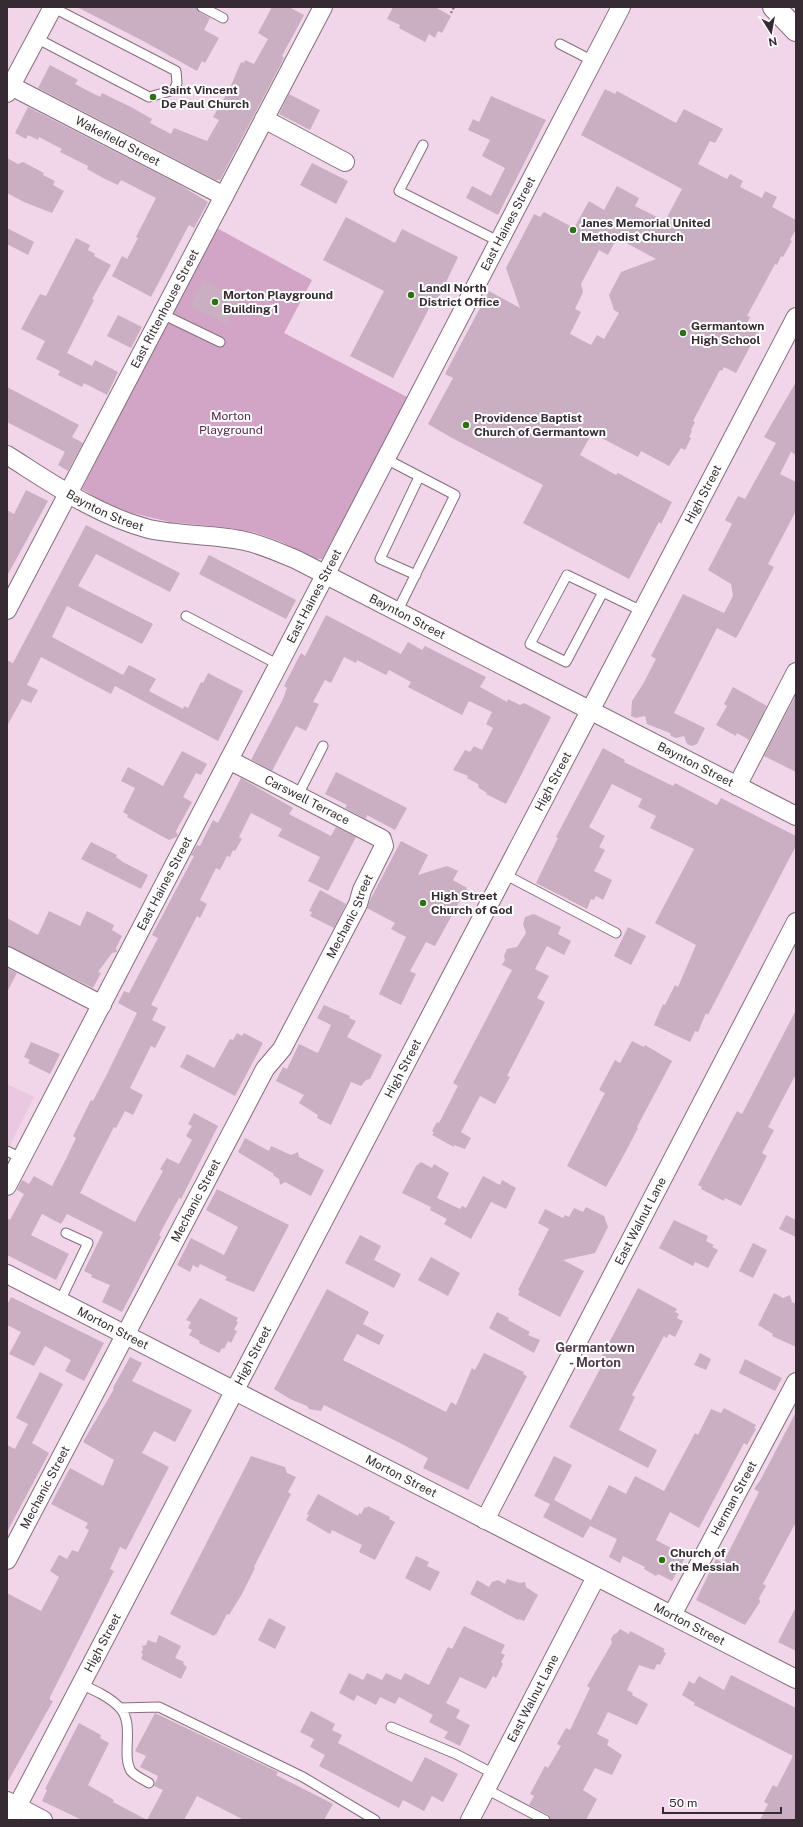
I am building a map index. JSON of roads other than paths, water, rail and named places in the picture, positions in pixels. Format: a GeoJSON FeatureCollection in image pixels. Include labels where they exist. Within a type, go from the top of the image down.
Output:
{"type":"FeatureCollection","features":[{"type":"Feature","properties":{"kind":"main road"},"geometry":{"type":"LineString","coordinates":[[774,7],[796,30]]}},
{"type":"Feature","properties":{"kind":"street"},"geometry":{"type":"LineString","coordinates":[[9,90],[53,7]]}},
{"type":"Feature","properties":{"kind":"street","name":"East Rittenhouse Street"},"geometry":{"type":"LineString","coordinates":[[7,610],[323,7]]}},
{"type":"Feature","properties":{"kind":"street","name":"East Haines Street"},"geometry":{"type":"LineString","coordinates":[[7,1186],[14,1155],[102,1005],[621,7]]}},
{"type":"Feature","properties":{"kind":"street","name":"Wakefield Street"},"geometry":{"type":"LineString","coordinates":[[9,90],[224,196]]}},
{"type":"Feature","properties":{"kind":"street"},"geometry":{"type":"LineString","coordinates":[[264,119],[345,162]]}},
{"type":"Feature","properties":{"kind":"street","name":"High Street"},"geometry":{"type":"LineString","coordinates":[[11,1809],[80,1684],[796,317]]}},
{"type":"Feature","properties":{"kind":"street","name":"Baynton Street"},"geometry":{"type":"LineString","coordinates":[[7,455],[68,494],[101,512],[150,529],[227,538],[263,546],[297,560],[325,576],[796,816]]}},
{"type":"Feature","properties":{"kind":"street"},"geometry":{"type":"LineString","coordinates":[[738,786],[796,672]]}},
{"type":"Feature","properties":{"kind":"street","name":"Carswell Terrace"},"geometry":{"type":"LineString","coordinates":[[229,760],[298,795],[384,842]]}},
{"type":"Feature","properties":{"kind":"street","name":"Mechanic Street"},"geometry":{"type":"LineString","coordinates":[[7,1560],[265,1069],[286,1042],[358,904],[362,890],[384,846],[384,842]]}},
{"type":"Feature","properties":{"kind":"street","name":"East Walnut Lane"},"geometry":{"type":"LineString","coordinates":[[485,1520],[796,922]]}},
{"type":"Feature","properties":{"kind":"street"},"geometry":{"type":"LineString","coordinates":[[7,956],[102,1005]]}},
{"type":"Feature","properties":{"kind":"street","name":"Morton Street"},"geometry":{"type":"LineString","coordinates":[[7,1274],[796,1679]]}},
{"type":"Feature","properties":{"kind":"street","name":"Herman Street"},"geometry":{"type":"LineString","coordinates":[[672,1615],[796,1382]]}},
{"type":"Feature","properties":{"kind":"street","name":"East Walnut Lane"},"geometry":{"type":"LineString","coordinates":[[470,1820],[596,1577]]}},
{"type":"Feature","properties":{"kind":"street"},"geometry":{"type":"LineString","coordinates":[[11,1809],[43,1820]]}},
{"type":"Feature","properties":{"kind":"lane"},"geometry":{"type":"LineString","coordinates":[[36,38],[149,97],[174,90],[177,83],[176,71],[53,7]]}},
{"type":"Feature","properties":{"kind":"lane"},"geometry":{"type":"LineString","coordinates":[[202,7],[223,18]]}},
{"type":"Feature","properties":{"kind":"lane"},"geometry":{"type":"LineString","coordinates":[[560,44],[593,61]]}},
{"type":"Feature","properties":{"kind":"lane"},"geometry":{"type":"LineString","coordinates":[[423,145],[399,191],[500,242]]}},
{"type":"Feature","properties":{"kind":"lane"},"geometry":{"type":"LineString","coordinates":[[162,314],[220,342]]}},
{"type":"Feature","properties":{"kind":"lane"},"geometry":{"type":"LineString","coordinates":[[386,459],[454,495],[397,612]]}},
{"type":"Feature","properties":{"kind":"lane"},"geometry":{"type":"LineString","coordinates":[[416,575],[380,559],[419,477]]}},
{"type":"Feature","properties":{"kind":"lane"},"geometry":{"type":"LineString","coordinates":[[603,592],[566,662],[530,644],[567,575],[603,592],[642,611]]}},
{"type":"Feature","properties":{"kind":"lane"},"geometry":{"type":"LineString","coordinates":[[186,616],[279,665]]}},
{"type":"Feature","properties":{"kind":"lane"},"geometry":{"type":"LineString","coordinates":[[298,795],[323,746]]}},
{"type":"Feature","properties":{"kind":"lane"},"geometry":{"type":"LineString","coordinates":[[504,874],[616,933]]}},
{"type":"Feature","properties":{"kind":"lane"},"geometry":{"type":"LineString","coordinates":[[60,1301],[88,1243],[66,1233]]}},
{"type":"Feature","properties":{"kind":"lane"},"geometry":{"type":"LineString","coordinates":[[80,1684],[109,1699],[120,1708],[124,1714],[127,1726],[128,1766],[132,1773],[149,1784]]}},
{"type":"Feature","properties":{"kind":"lane"},"geometry":{"type":"LineString","coordinates":[[120,1708],[159,1707],[303,1777],[375,1820]]}},
{"type":"Feature","properties":{"kind":"lane"},"geometry":{"type":"LineString","coordinates":[[391,1727],[456,1754],[494,1774]]}},
{"type":"Feature","properties":{"kind":"lane"},"geometry":{"type":"LineString","coordinates":[[486,1789],[545,1820]]}},
{"type":"Feature","properties":{"kind":"place","name":"Saint Vincent De Paul Church"},"geometry":{"type":"Point","coordinates":[153,97]}},
{"type":"Feature","properties":{"kind":"place","name":"Janes Memorial United Methodist Church"},"geometry":{"type":"Point","coordinates":[573,230]}},
{"type":"Feature","properties":{"kind":"place","name":"LandI North District Office"},"geometry":{"type":"Point","coordinates":[411,295]}},
{"type":"Feature","properties":{"kind":"place","name":"Morton Playground Building 1"},"geometry":{"type":"Point","coordinates":[215,302]}},
{"type":"Feature","properties":{"kind":"place","name":"Germantown High School"},"geometry":{"type":"Point","coordinates":[683,333]}},
{"type":"Feature","properties":{"kind":"place","name":"Providence Baptist Church of Germantown"},"geometry":{"type":"Point","coordinates":[466,425]}},
{"type":"Feature","properties":{"kind":"place","name":"High Street Church of God"},"geometry":{"type":"Point","coordinates":[423,903]}},
{"type":"Feature","properties":{"kind":"place","name":"Church of the Messiah"},"geometry":{"type":"Point","coordinates":[662,1560]}},
{"type":"Feature","properties":{"kind":"district","name":"Germantown - Morton"},"geometry":{"type":"Point","coordinates":[595,1354]}},
{"type":"Feature","properties":{"kind":"park label","name":"Morton Playground"},"geometry":{"type":"Point","coordinates":[231,423]}}]}
